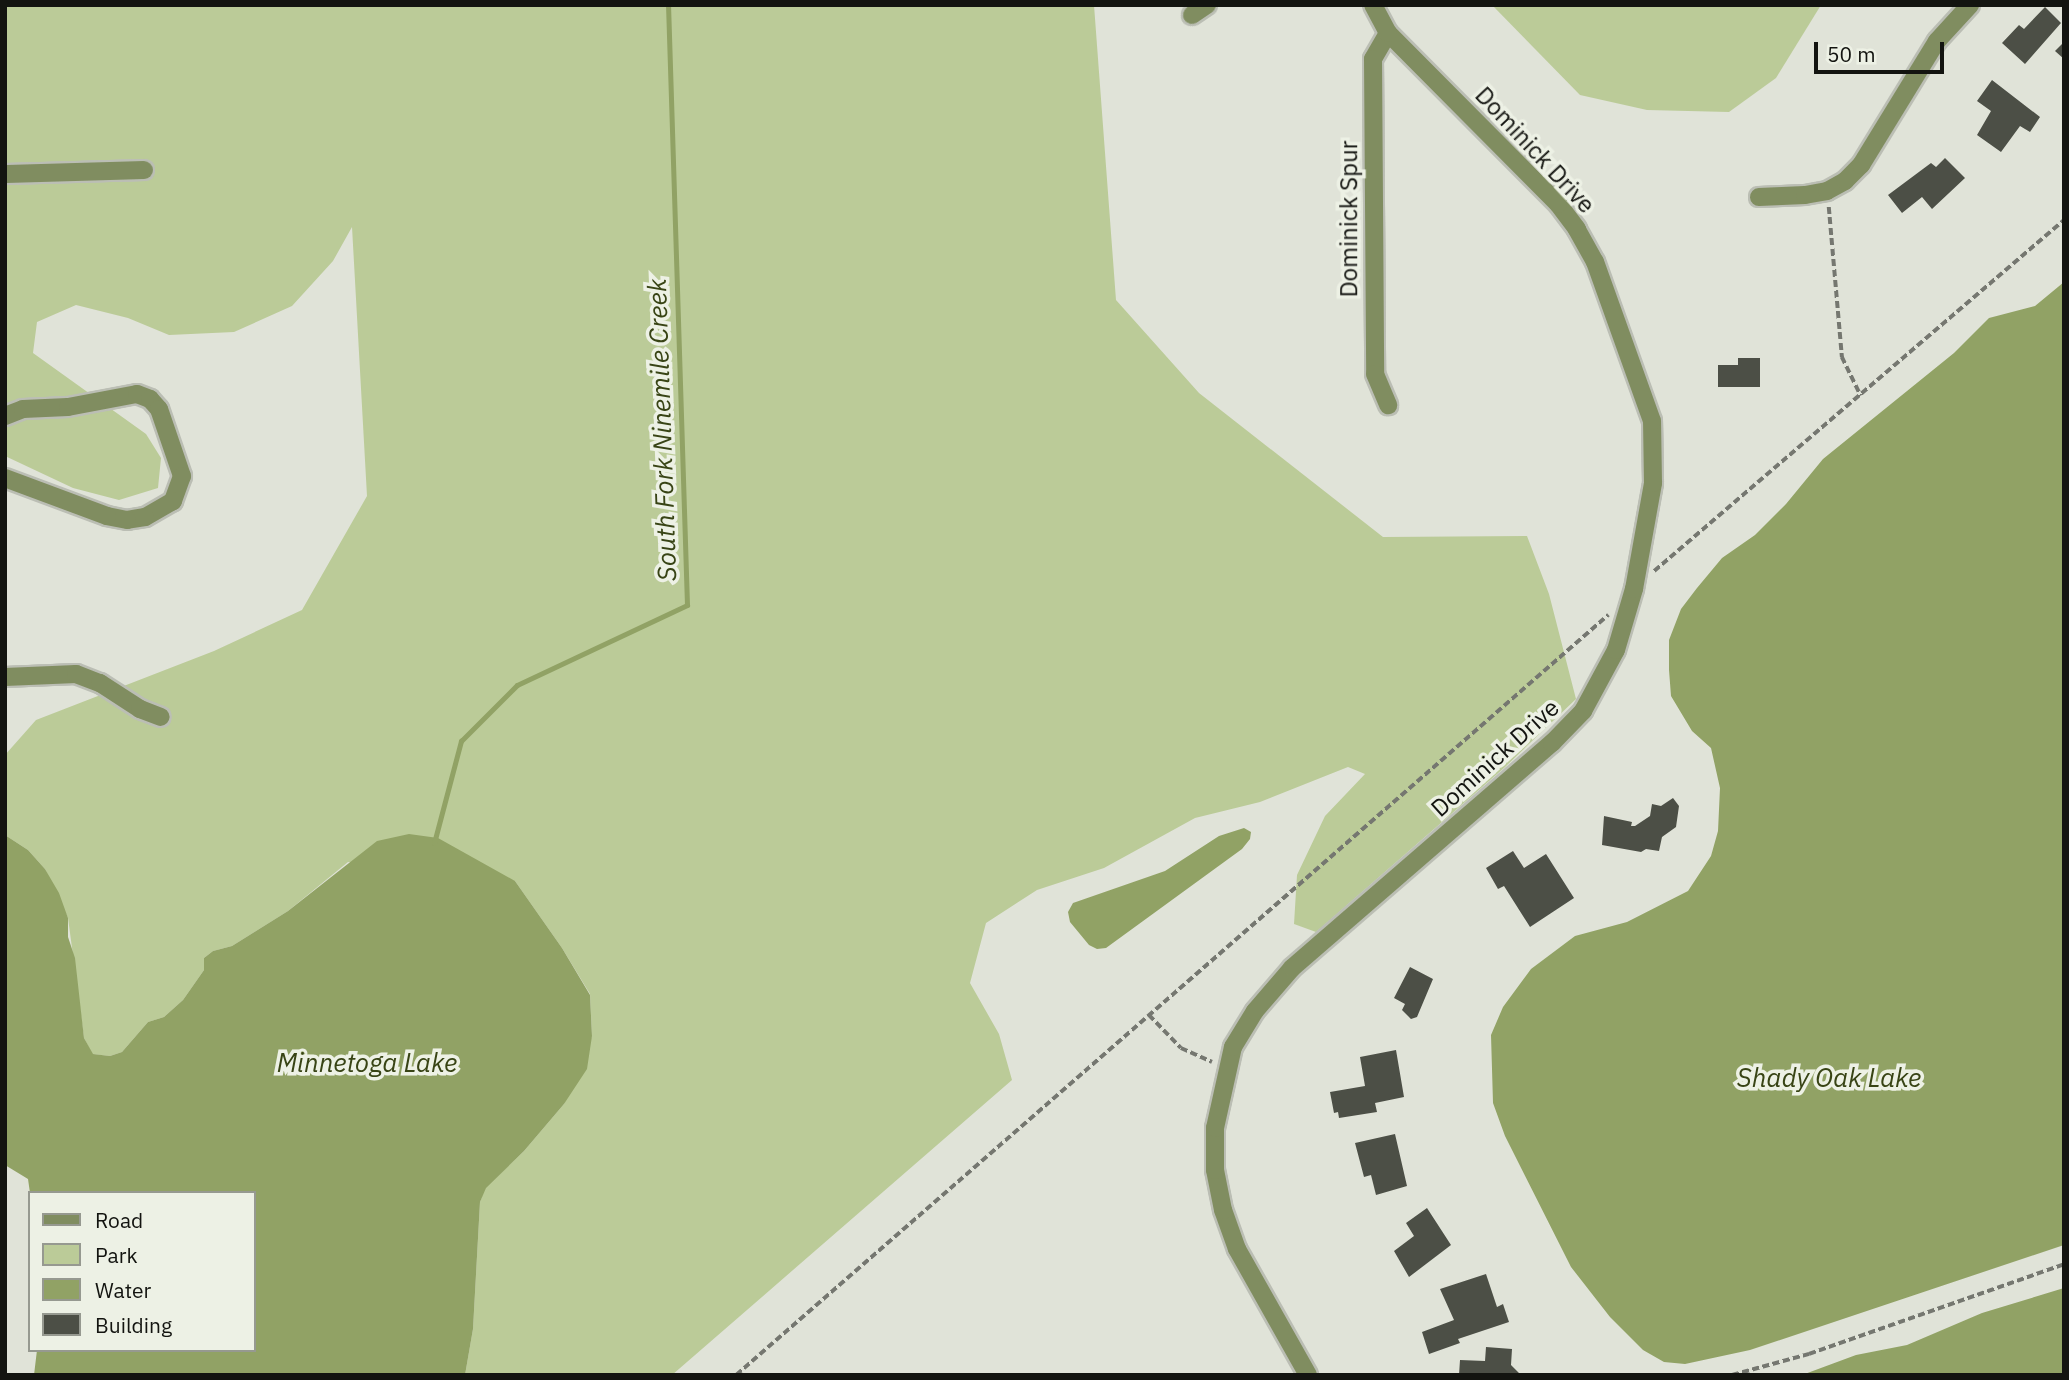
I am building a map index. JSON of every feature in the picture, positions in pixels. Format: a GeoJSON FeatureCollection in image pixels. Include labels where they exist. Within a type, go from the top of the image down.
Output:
{"type":"FeatureCollection","features":[{"type":"Feature","properties":{"kind":"street","name":"Dominick Drive"},"geometry":{"type":"LineString","coordinates":[[1308,1375],[1237,1249],[1223,1210],[1215,1170],[1215,1128],[1233,1047],[1255,1012],[1292,968],[1552,743],[1583,711],[1612,660],[1634,589],[1653,483],[1652,421],[1595,262],[1577,229],[1558,204],[1388,33],[1373,5]]}},
{"type":"Feature","properties":{"kind":"street"},"geometry":{"type":"LineString","coordinates":[[1759,197],[1827,191],[1845,181],[1861,165],[1937,41],[1970,5]]}},
{"type":"Feature","properties":{"kind":"street","name":"Dominick Spur"},"geometry":{"type":"LineString","coordinates":[[1388,33],[1373,59],[1375,374],[1388,405]]}},
{"type":"Feature","properties":{"kind":"street"},"geometry":{"type":"LineString","coordinates":[[5,174],[144,170]]}},
{"type":"Feature","properties":{"kind":"street"},"geometry":{"type":"LineString","coordinates":[[5,415],[23,409],[68,407],[138,394],[159,409],[183,476],[173,501],[145,517],[127,520],[107,516],[5,478]]}},
{"type":"Feature","properties":{"kind":"street"},"geometry":{"type":"LineString","coordinates":[[5,677],[76,674],[100,683],[140,709],[161,717]]}},
{"type":"Feature","properties":{"kind":"path"},"geometry":{"type":"LineString","coordinates":[[1827,191],[1842,357],[1861,396]]}},
{"type":"Feature","properties":{"kind":"path"},"geometry":{"type":"LineString","coordinates":[[736,1375],[1446,759],[1634,589],[2064,220]]}},
{"type":"Feature","properties":{"kind":"path"},"geometry":{"type":"LineString","coordinates":[[1149,1015],[1181,1048],[1214,1063]]}},
{"type":"Feature","properties":{"kind":"path"},"geometry":{"type":"LineString","coordinates":[[1732,1375],[1809,1354],[2064,1264]]}},
{"type":"Feature","properties":{"kind":"green space"},"geometry":{"type":"Polygon","coordinates":[[[5,5],[1094,5],[1116,300],[1199,393],[1383,537],[1527,536],[1549,594],[1576,699],[1504,768],[1316,932],[1294,924],[1297,875],[1325,816],[1365,774],[1348,767],[1260,802],[1195,818],[1104,868],[1037,890],[986,923],[970,983],[999,1034],[1012,1080],[672,1375],[465,1375],[473,1329],[480,1202],[485,1188],[524,1151],[564,1104],[592,1036],[590,994],[562,948],[515,881],[348,862],[288,911],[232,946],[213,951],[204,958],[204,970],[183,1000],[164,1017],[148,1022],[122,1052],[110,1056],[92,1054],[84,1038],[68,918],[45,869],[28,850],[5,835],[5,755],[36,720],[214,651],[302,610],[367,496],[352,227],[333,261],[292,306],[234,332],[169,335],[128,318],[76,305],[37,322],[33,353],[146,434],[161,458],[158,488],[119,500],[73,488],[5,456],[5,5]]]}},
{"type":"Feature","properties":{"kind":"green space"},"geometry":{"type":"Polygon","coordinates":[[[1492,5],[1821,5],[1776,78],[1729,112],[1647,110],[1580,95],[1492,5]]]}},
{"type":"Feature","properties":{"kind":"water","name":"Shady Oak Lake"},"geometry":{"type":"Polygon","coordinates":[[[2064,282],[2064,1245],[1750,1350],[1685,1364],[1664,1362],[1643,1350],[1610,1317],[1571,1267],[1505,1136],[1493,1103],[1491,1035],[1503,1007],[1531,969],[1575,936],[1627,922],[1688,891],[1711,856],[1718,831],[1720,788],[1711,748],[1692,731],[1671,696],[1669,640],[1681,609],[1722,558],[1755,535],[1786,504],[1823,459],[1954,353],[1989,318],[2035,306],[2064,282]]]}},
{"type":"Feature","properties":{"kind":"water"},"geometry":{"type":"Polygon","coordinates":[[[1244,828],[1251,832],[1250,839],[1242,849],[1106,948],[1097,949],[1089,945],[1070,922],[1068,912],[1073,903],[1165,871],[1219,836],[1244,828]]]}},
{"type":"Feature","properties":{"kind":"water","name":"Minnetoga Lake"},"geometry":{"type":"Polygon","coordinates":[[[409,834],[438,838],[515,881],[562,948],[590,995],[592,1036],[587,1069],[564,1104],[524,1151],[486,1188],[480,1202],[473,1329],[465,1375],[34,1375],[37,1352],[256,1352],[256,1191],[30,1191],[28,1179],[5,1165],[5,835],[28,850],[45,869],[59,893],[68,918],[68,937],[75,958],[84,1038],[93,1054],[110,1056],[122,1052],[148,1022],[164,1017],[183,1000],[204,970],[204,958],[213,951],[232,946],[288,911],[377,841],[409,834]]]}},
{"type":"Feature","properties":{"kind":"water"},"geometry":{"type":"Polygon","coordinates":[[[2064,1288],[2064,1375],[1802,1375],[1856,1355],[1907,1345],[1982,1313],[2064,1288]]]}},
{"type":"Feature","properties":{"kind":"building"},"geometry":{"type":"Polygon","coordinates":[[[2045,7],[2061,23],[2025,64],[2002,43],[2019,25],[2024,29],[2045,7]]]}},
{"type":"Feature","properties":{"kind":"building"},"geometry":{"type":"Polygon","coordinates":[[[2064,42],[2064,59],[2055,51],[2064,42]]]}},
{"type":"Feature","properties":{"kind":"building"},"geometry":{"type":"Polygon","coordinates":[[[1992,80],[2040,117],[2030,132],[2020,126],[2001,152],[1977,135],[1991,111],[1977,101],[1992,80]]]}},
{"type":"Feature","properties":{"kind":"building"},"geometry":{"type":"Polygon","coordinates":[[[1945,158],[1965,178],[1932,209],[1922,197],[1902,213],[1888,195],[1931,163],[1936,167],[1945,158]]]}},
{"type":"Feature","properties":{"kind":"building"},"geometry":{"type":"Polygon","coordinates":[[[1738,358],[1760,358],[1760,387],[1718,387],[1718,365],[1738,365],[1738,358]]]}},
{"type":"Feature","properties":{"kind":"building"},"geometry":{"type":"Polygon","coordinates":[[[1673,798],[1679,806],[1676,827],[1662,837],[1659,851],[1646,849],[1641,852],[1602,845],[1604,816],[1632,822],[1631,826],[1635,826],[1650,816],[1652,804],[1661,806],[1673,798]]]}},
{"type":"Feature","properties":{"kind":"building"},"geometry":{"type":"Polygon","coordinates":[[[1513,851],[1524,868],[1546,854],[1574,898],[1530,927],[1504,886],[1498,889],[1486,868],[1513,851]]]}},
{"type":"Feature","properties":{"kind":"building"},"geometry":{"type":"Polygon","coordinates":[[[1410,967],[1433,979],[1417,1017],[1411,1019],[1402,1010],[1405,1004],[1394,998],[1410,967]]]}},
{"type":"Feature","properties":{"kind":"building"},"geometry":{"type":"Polygon","coordinates":[[[1396,1050],[1404,1097],[1375,1103],[1377,1112],[1339,1118],[1338,1112],[1334,1113],[1330,1092],[1365,1086],[1360,1057],[1396,1050]]]}},
{"type":"Feature","properties":{"kind":"building"},"geometry":{"type":"Polygon","coordinates":[[[1395,1134],[1407,1186],[1376,1195],[1371,1175],[1364,1177],[1355,1143],[1395,1134]]]}},
{"type":"Feature","properties":{"kind":"building"},"geometry":{"type":"Polygon","coordinates":[[[1427,1208],[1451,1245],[1409,1277],[1394,1251],[1414,1236],[1406,1223],[1427,1208]]]}},
{"type":"Feature","properties":{"kind":"building"},"geometry":{"type":"Polygon","coordinates":[[[1486,1274],[1497,1307],[1503,1304],[1509,1322],[1458,1339],[1460,1343],[1429,1354],[1422,1332],[1454,1320],[1440,1289],[1486,1274]]]}},
{"type":"Feature","properties":{"kind":"building"},"geometry":{"type":"Polygon","coordinates":[[[1486,1347],[1512,1349],[1511,1365],[1521,1375],[1459,1375],[1460,1360],[1485,1361],[1486,1347]]]}},
{"type":"Feature","properties":{"kind":"waterway","name":"South Fork Ninemile Creek"},"geometry":{"type":"LineString","coordinates":[[434,843],[461,741],[517,685],[687,605],[668,5]]}}]}
